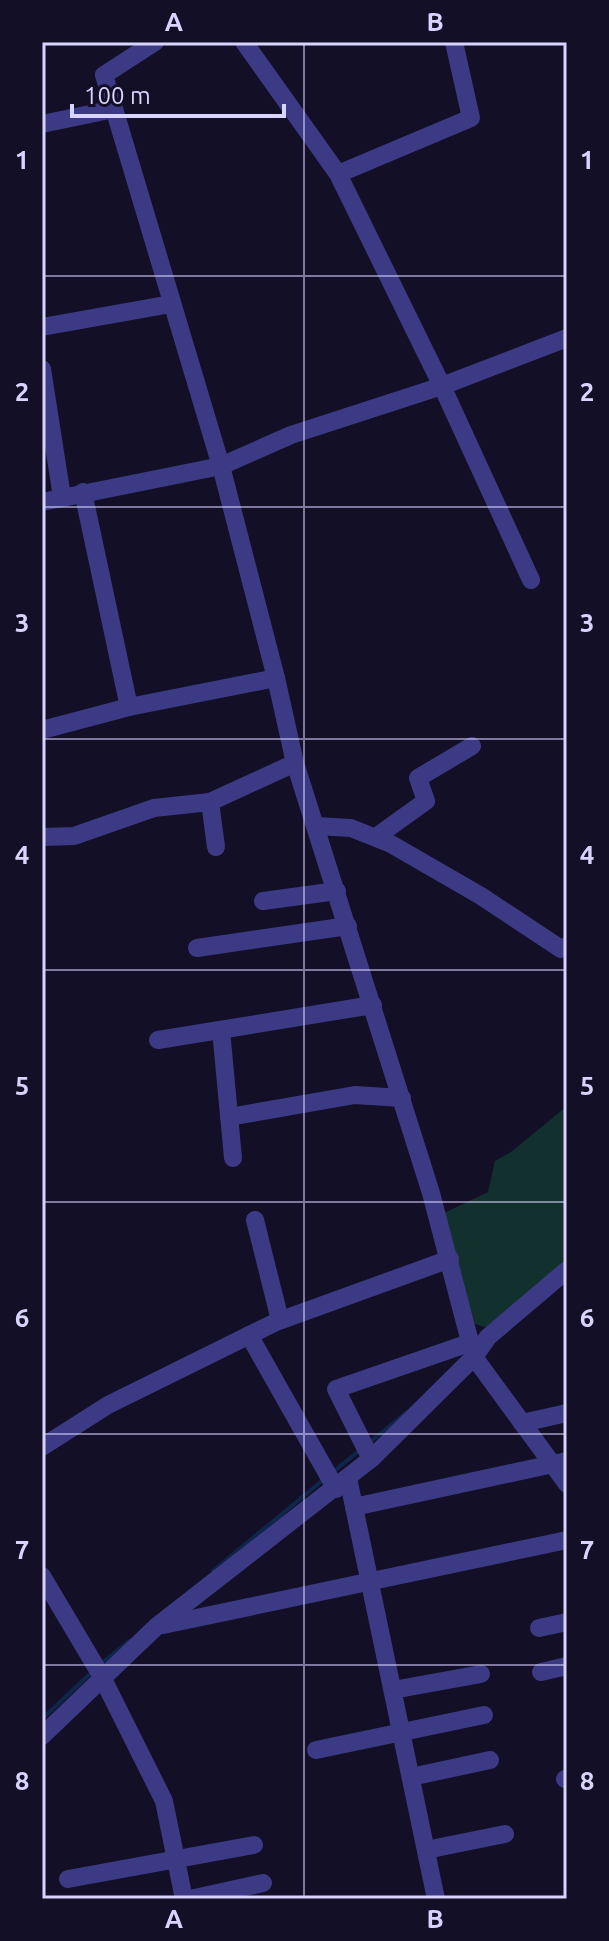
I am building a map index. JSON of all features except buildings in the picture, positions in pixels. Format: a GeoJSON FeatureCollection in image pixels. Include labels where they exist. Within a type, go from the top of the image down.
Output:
{"type":"FeatureCollection","features":[{"type":"Feature","properties":{"kind":"street"},"geometry":{"type":"LineString","coordinates":[[155,42],[104,75],[221,466],[295,763],[402,1098],[450,1259],[473,1350],[522,1423],[560,1462],[567,1484]]}},
{"type":"Feature","properties":{"kind":"street"},"geometry":{"type":"LineString","coordinates":[[244,42],[338,174],[442,386],[531,580]]}},
{"type":"Feature","properties":{"kind":"street"},"geometry":{"type":"LineString","coordinates":[[338,174],[471,118],[454,42]]}},
{"type":"Feature","properties":{"kind":"street"},"geometry":{"type":"LineString","coordinates":[[42,124],[114,109]]}},
{"type":"Feature","properties":{"kind":"street"},"geometry":{"type":"LineString","coordinates":[[42,327],[171,304]]}},
{"type":"Feature","properties":{"kind":"street"},"geometry":{"type":"LineString","coordinates":[[42,502],[221,466],[291,435],[442,386],[567,338]]}},
{"type":"Feature","properties":{"kind":"street"},"geometry":{"type":"LineString","coordinates":[[42,369],[62,497]]}},
{"type":"Feature","properties":{"kind":"street"},"geometry":{"type":"LineString","coordinates":[[83,492],[129,707]]}},
{"type":"Feature","properties":{"kind":"street"},"geometry":{"type":"LineString","coordinates":[[42,730],[129,707],[276,678]]}},
{"type":"Feature","properties":{"kind":"street"},"geometry":{"type":"LineString","coordinates":[[376,837],[426,801],[418,778],[472,746]]}},
{"type":"Feature","properties":{"kind":"street"},"geometry":{"type":"LineString","coordinates":[[42,837],[74,836],[154,808],[210,802],[295,763]]}},
{"type":"Feature","properties":{"kind":"street"},"geometry":{"type":"LineString","coordinates":[[210,802],[216,847]]}},
{"type":"Feature","properties":{"kind":"street"},"geometry":{"type":"LineString","coordinates":[[317,826],[351,828],[376,837],[457,881],[561,949],[567,946]]}},
{"type":"Feature","properties":{"kind":"street"},"geometry":{"type":"LineString","coordinates":[[263,901],[337,891]]}},
{"type":"Feature","properties":{"kind":"street"},"geometry":{"type":"LineString","coordinates":[[197,948],[348,926]]}},
{"type":"Feature","properties":{"kind":"street"},"geometry":{"type":"LineString","coordinates":[[158,1040],[373,1005]]}},
{"type":"Feature","properties":{"kind":"street"},"geometry":{"type":"LineString","coordinates":[[221,1030],[233,1158]]}},
{"type":"Feature","properties":{"kind":"street"},"geometry":{"type":"LineString","coordinates":[[229,1117],[355,1095],[402,1098]]}},
{"type":"Feature","properties":{"kind":"street"},"geometry":{"type":"LineString","coordinates":[[255,1220],[280,1320]]}},
{"type":"Feature","properties":{"kind":"street"},"geometry":{"type":"LineString","coordinates":[[42,1447],[108,1405],[280,1320],[450,1259]]}},
{"type":"Feature","properties":{"kind":"street"},"geometry":{"type":"LineString","coordinates":[[42,1736],[157,1626],[371,1459],[473,1350],[567,1270]]}},
{"type":"Feature","properties":{"kind":"street"},"geometry":{"type":"LineString","coordinates":[[249,1335],[354,1507],[436,1899]]}},
{"type":"Feature","properties":{"kind":"street"},"geometry":{"type":"LineString","coordinates":[[371,1459],[336,1389],[473,1350]]}},
{"type":"Feature","properties":{"kind":"street"},"geometry":{"type":"LineString","coordinates":[[522,1423],[567,1413]]}},
{"type":"Feature","properties":{"kind":"street"},"geometry":{"type":"LineString","coordinates":[[354,1507],[560,1462]]}},
{"type":"Feature","properties":{"kind":"street"},"geometry":{"type":"LineString","coordinates":[[157,1626],[567,1540]]}},
{"type":"Feature","properties":{"kind":"street"},"geometry":{"type":"LineString","coordinates":[[42,1576],[102,1677],[164,1801],[187,1899],[263,1883]]}},
{"type":"Feature","properties":{"kind":"street"},"geometry":{"type":"LineString","coordinates":[[539,1628],[567,1622]]}},
{"type":"Feature","properties":{"kind":"street"},"geometry":{"type":"LineString","coordinates":[[541,1672],[567,1666]]}},
{"type":"Feature","properties":{"kind":"street"},"geometry":{"type":"LineString","coordinates":[[393,1690],[481,1674]]}},
{"type":"Feature","properties":{"kind":"street"},"geometry":{"type":"LineString","coordinates":[[316,1750],[484,1715]]}},
{"type":"Feature","properties":{"kind":"street"},"geometry":{"type":"LineString","coordinates":[[411,1777],[490,1760]]}},
{"type":"Feature","properties":{"kind":"street"},"geometry":{"type":"LineString","coordinates":[[426,1850],[505,1834]]}},
{"type":"Feature","properties":{"kind":"street"},"geometry":{"type":"LineString","coordinates":[[68,1879],[254,1845]]}},
{"type":"Feature","properties":{"kind":"green space"},"geometry":{"type":"Polygon","coordinates":[[[567,1106],[567,1261],[488,1328],[475,1324],[442,1214],[488,1192],[495,1161],[511,1152],[567,1106]]]}},
{"type":"Feature","properties":{"kind":"waterway"},"geometry":{"type":"LineString","coordinates":[[370,1442],[407,1412]]}},
{"type":"Feature","properties":{"kind":"waterway"},"geometry":{"type":"LineString","coordinates":[[333,1472],[360,1450]]}},
{"type":"Feature","properties":{"kind":"waterway"},"geometry":{"type":"LineString","coordinates":[[213,1571],[323,1480]]}},
{"type":"Feature","properties":{"kind":"waterway"},"geometry":{"type":"LineString","coordinates":[[102,1663],[129,1641]]}},
{"type":"Feature","properties":{"kind":"waterway"},"geometry":{"type":"LineString","coordinates":[[42,1719],[92,1672]]}}]}
